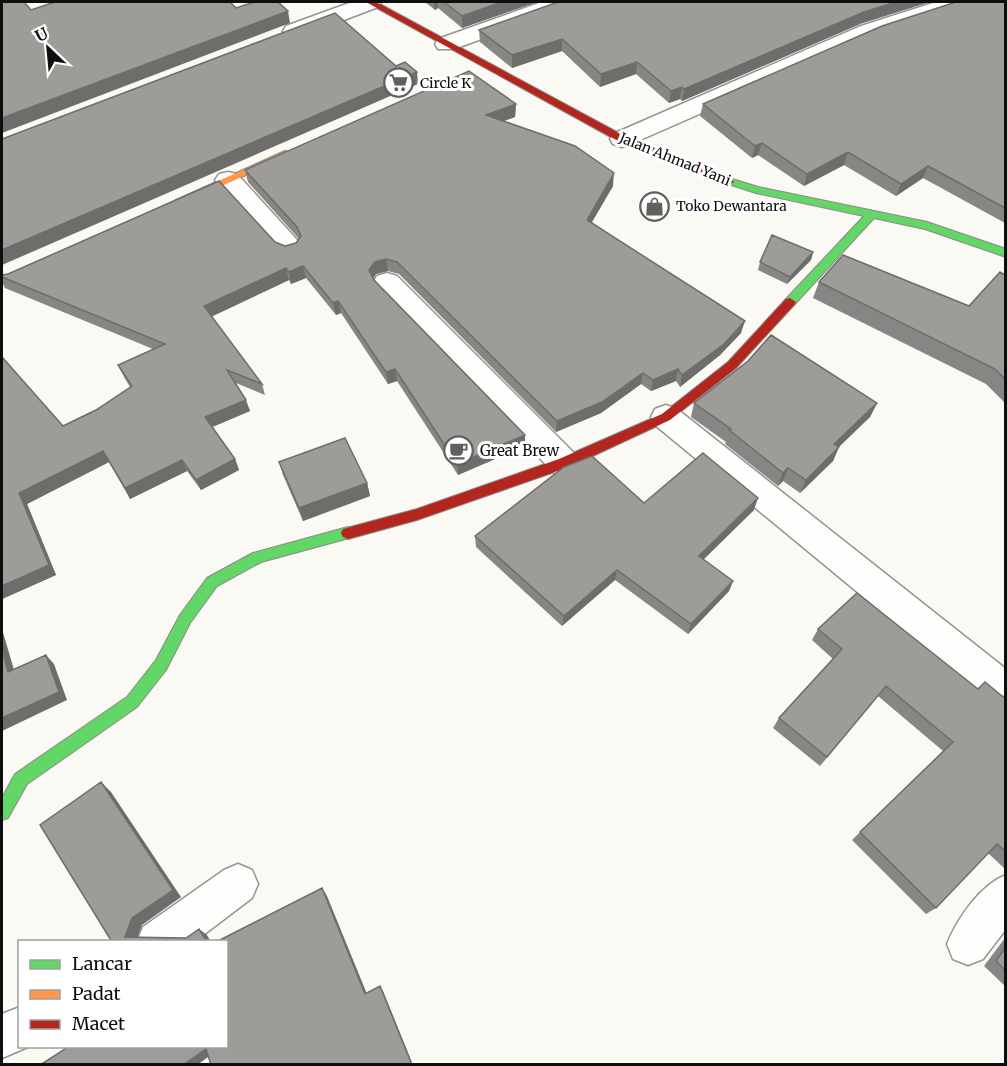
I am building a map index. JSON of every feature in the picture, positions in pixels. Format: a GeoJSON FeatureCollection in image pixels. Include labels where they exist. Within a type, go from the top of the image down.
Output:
{"type":"FeatureCollection","features":[{"type":"Feature","properties":{"kind":"street"},"geometry":{"type":"LineString","coordinates":[[274,39],[370,2]]}},
{"type":"Feature","properties":{"kind":"street","name":"Jalan Ahmad Yani"},"geometry":{"type":"LineString","coordinates":[[370,2],[446,44],[479,68],[622,139],[703,173],[756,190],[927,226],[1005,253]]}},
{"type":"Feature","properties":{"kind":"street"},"geometry":{"type":"LineString","coordinates":[[446,44],[561,2]]}},
{"type":"Feature","properties":{"kind":"street"},"geometry":{"type":"LineString","coordinates":[[622,139],[869,31],[956,2]]}},
{"type":"Feature","properties":{"kind":"street"},"geometry":{"type":"LineString","coordinates":[[164,207],[304,146]]}},
{"type":"Feature","properties":{"kind":"street"},"geometry":{"type":"LineString","coordinates":[[228,180],[289,247]]}},
{"type":"Feature","properties":{"kind":"street"},"geometry":{"type":"LineString","coordinates":[[2,812],[11,783],[132,702],[160,665],[185,619],[213,582],[258,557],[417,514],[564,463],[666,417],[732,365],[871,215]]}},
{"type":"Feature","properties":{"kind":"street"},"geometry":{"type":"LineString","coordinates":[[387,283],[564,463]]}},
{"type":"Feature","properties":{"kind":"street"},"geometry":{"type":"LineString","coordinates":[[666,417],[1005,692]]}},
{"type":"Feature","properties":{"kind":"street"},"geometry":{"type":"LineString","coordinates":[[161,940],[238,884]]}},
{"type":"Feature","properties":{"kind":"street"},"geometry":{"type":"LineString","coordinates":[[968,944],[1005,895]]}},
{"type":"Feature","properties":{"kind":"street"},"geometry":{"type":"LineString","coordinates":[[2,1036],[18,1030]]}},
{"type":"Feature","properties":{"kind":"building"},"geometry":{"type":"Polygon","coordinates":[[[2,2],[24,2],[31,10],[55,2],[230,2],[236,8],[254,2],[278,2],[288,11],[2,118],[2,2]]]}},
{"type":"Feature","properties":{"kind":"building"},"geometry":{"type":"Polygon","coordinates":[[[444,2],[502,2],[462,16],[444,2]]]}},
{"type":"Feature","properties":{"kind":"building"},"geometry":{"type":"Polygon","coordinates":[[[558,2],[896,2],[864,12],[684,89],[682,87],[671,91],[637,62],[601,74],[562,39],[512,55],[479,30],[558,2]]]}},
{"type":"Feature","properties":{"kind":"building"},"geometry":{"type":"Polygon","coordinates":[[[956,2],[1005,2],[1005,208],[928,166],[901,184],[848,152],[807,174],[762,143],[755,146],[703,104],[882,26],[956,2]]]}},
{"type":"Feature","properties":{"kind":"building"},"geometry":{"type":"Polygon","coordinates":[[[335,13],[396,66],[405,62],[417,72],[2,250],[2,139],[335,13]]]}},
{"type":"Feature","properties":{"kind":"building"},"geometry":{"type":"Polygon","coordinates":[[[469,71],[516,104],[486,115],[575,146],[614,173],[587,220],[745,321],[724,344],[682,375],[678,369],[653,380],[643,373],[602,402],[557,421],[397,262],[386,259],[375,262],[369,270],[374,280],[525,435],[457,464],[395,369],[386,372],[338,301],[333,303],[303,266],[289,272],[286,268],[204,306],[262,384],[227,370],[246,400],[205,417],[235,459],[196,480],[182,460],[125,488],[103,451],[19,493],[49,565],[2,586],[2,357],[63,426],[96,410],[132,386],[118,365],[165,344],[2,277],[2,275],[219,181],[275,242],[285,246],[296,243],[301,236],[297,227],[245,170],[469,71]]]}},
{"type":"Feature","properties":{"kind":"building"},"geometry":{"type":"Polygon","coordinates":[[[772,235],[813,252],[790,277],[760,262],[772,235]]]}},
{"type":"Feature","properties":{"kind":"building"},"geometry":{"type":"Polygon","coordinates":[[[843,255],[969,306],[1000,272],[1005,275],[1005,379],[995,369],[819,282],[843,255]]]}},
{"type":"Feature","properties":{"kind":"building"},"geometry":{"type":"Polygon","coordinates":[[[771,335],[877,403],[834,444],[839,447],[806,480],[788,468],[783,473],[729,430],[731,429],[694,403],[748,361],[771,335]]]}},
{"type":"Feature","properties":{"kind":"building"},"geometry":{"type":"Polygon","coordinates":[[[345,438],[367,483],[299,508],[279,462],[345,438]]]}},
{"type":"Feature","properties":{"kind":"building"},"geometry":{"type":"Polygon","coordinates":[[[703,453],[758,498],[699,556],[733,581],[691,624],[617,570],[564,616],[475,536],[564,467],[592,456],[644,503],[703,453]]]}},
{"type":"Feature","properties":{"kind":"building"},"geometry":{"type":"Polygon","coordinates":[[[857,593],[978,689],[985,682],[1005,697],[1005,851],[997,844],[936,908],[860,832],[953,742],[886,686],[827,757],[779,718],[842,649],[818,629],[857,593]]]}},
{"type":"Feature","properties":{"kind":"building"},"geometry":{"type":"Polygon","coordinates":[[[2,649],[8,672],[46,655],[59,692],[2,718],[2,649]]]}},
{"type":"Feature","properties":{"kind":"building"},"geometry":{"type":"Polygon","coordinates":[[[101,782],[173,890],[132,918],[125,937],[186,938],[199,929],[206,940],[111,940],[40,825],[101,782]]]}},
{"type":"Feature","properties":{"kind":"building"},"geometry":{"type":"Polygon","coordinates":[[[322,888],[365,994],[380,986],[412,1065],[211,1065],[206,1049],[183,1065],[40,1065],[66,1048],[228,1048],[228,940],[220,940],[322,888]]]}},
{"type":"Feature","properties":{"kind":"building"},"geometry":{"type":"Polygon","coordinates":[[[1005,948],[1005,970],[996,961],[1005,948]]]}},
{"type":"Feature","properties":{"kind":"traffic: fast"},"geometry":{"type":"LineString","coordinates":[[729,181],[756,190],[927,226],[1006,253]]}},
{"type":"Feature","properties":{"kind":"traffic: fast"},"geometry":{"type":"LineString","coordinates":[[790,302],[871,215]]}},
{"type":"Feature","properties":{"kind":"traffic: fast"},"geometry":{"type":"LineString","coordinates":[[2,812],[21,779],[132,702],[161,665],[185,619],[212,582],[258,557],[348,533]]}},
{"type":"Feature","properties":{"kind":"traffic: slow"},"geometry":{"type":"LineString","coordinates":[[179,201],[285,154]]}},
{"type":"Feature","properties":{"kind":"traffic: jam"},"geometry":{"type":"LineString","coordinates":[[370,2],[622,139],[729,181]]}},
{"type":"Feature","properties":{"kind":"traffic: jam"},"geometry":{"type":"LineString","coordinates":[[348,533],[417,514],[564,463],[666,417],[732,365],[790,302]]}},
{"type":"Feature","properties":{"kind":"place","name":"Circle K"},"geometry":{"type":"Point","coordinates":[399,83]}},
{"type":"Feature","properties":{"kind":"place","name":"Toko Dewantara"},"geometry":{"type":"Point","coordinates":[655,206]}},
{"type":"Feature","properties":{"kind":"place","name":"Great Brew"},"geometry":{"type":"Point","coordinates":[459,450]}}]}
